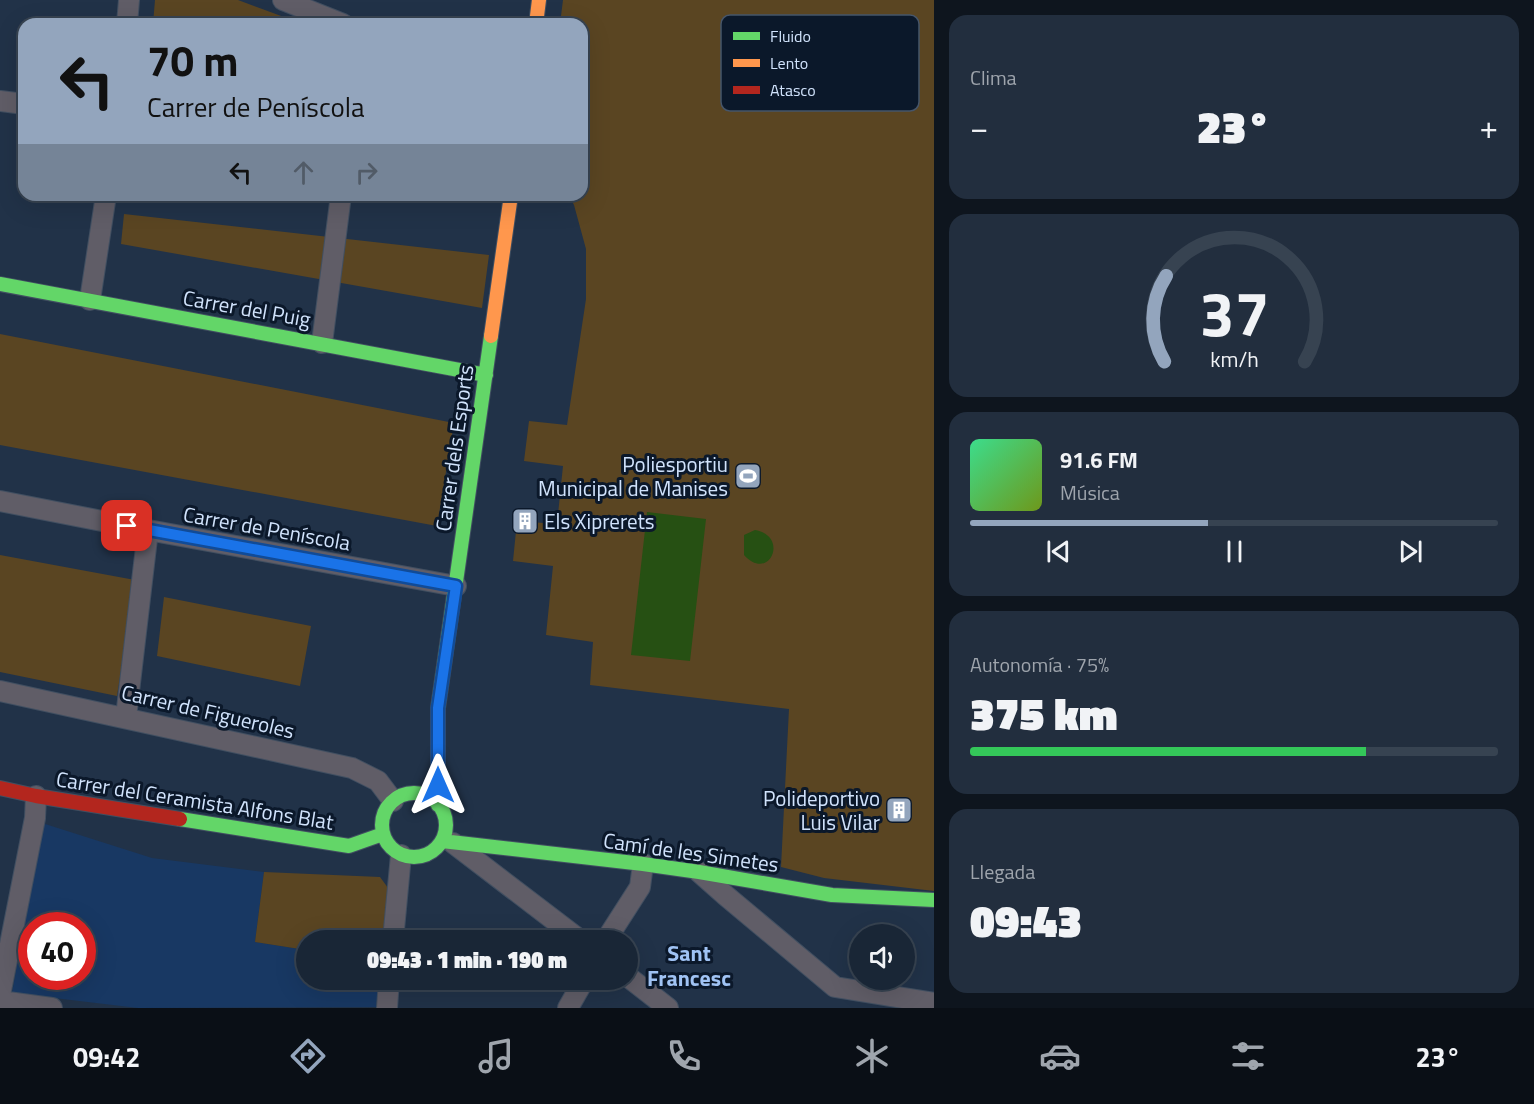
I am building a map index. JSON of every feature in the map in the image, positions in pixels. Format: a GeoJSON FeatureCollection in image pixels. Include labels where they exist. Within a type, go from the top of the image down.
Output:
{"type":"FeatureCollection","features":[{"type":"Feature","properties":{"kind":"street"},"geometry":{"type":"LineString","coordinates":[[128,18],[129,0]]}},
{"type":"Feature","properties":{"kind":"street"},"geometry":{"type":"LineString","coordinates":[[283,0],[328,18]]}},
{"type":"Feature","properties":{"kind":"street"},"geometry":{"type":"LineString","coordinates":[[537,18],[539,0]]}},
{"type":"Feature","properties":{"kind":"street"},"geometry":{"type":"LineString","coordinates":[[0,101],[18,103]]}},
{"type":"Feature","properties":{"kind":"street"},"geometry":{"type":"LineString","coordinates":[[90,300],[105,201]]}},
{"type":"Feature","properties":{"kind":"street"},"geometry":{"type":"LineString","coordinates":[[322,344],[341,201]]}},
{"type":"Feature","properties":{"kind":"street","name":"Carrer dels Esports"},"geometry":{"type":"LineString","coordinates":[[438,804],[438,708],[510,201]]}},
{"type":"Feature","properties":{"kind":"street","name":"Carrer del Puig"},"geometry":{"type":"LineString","coordinates":[[0,284],[486,375]]}},
{"type":"Feature","properties":{"kind":"street","name":"Carrer de Peníscola"},"geometry":{"type":"LineString","coordinates":[[0,501],[148,531],[456,586]]}},
{"type":"Feature","properties":{"kind":"street"},"geometry":{"type":"LineString","coordinates":[[126,717],[148,531]]}},
{"type":"Feature","properties":{"kind":"street","name":"Carrer de Figueroles"},"geometry":{"type":"LineString","coordinates":[[0,691],[352,768],[405,793]]}},
{"type":"Feature","properties":{"kind":"street","name":"Carrer dels Esports"},"geometry":{"type":"LineString","coordinates":[[424,750],[438,708]]}},
{"type":"Feature","properties":{"kind":"street","name":"Carrer del Ceramista Alfons Blat"},"geometry":{"type":"LineString","coordinates":[[0,788],[36,796],[349,846],[383,834]]}},
{"type":"Feature","properties":{"kind":"street"},"geometry":{"type":"LineString","coordinates":[[448,842],[425,855],[412,857],[401,855],[388,844],[383,834],[382,823],[385,813],[405,793],[430,798],[438,804],[446,819],[448,842],[567,930]]}},
{"type":"Feature","properties":{"kind":"street"},"geometry":{"type":"LineString","coordinates":[[0,995],[35,818],[36,796]]}},
{"type":"Feature","properties":{"kind":"street","name":"Camí de les Simetes"},"geometry":{"type":"LineString","coordinates":[[448,842],[644,864],[832,895],[934,900]]}},
{"type":"Feature","properties":{"kind":"street"},"geometry":{"type":"LineString","coordinates":[[394,930],[401,855]]}},
{"type":"Feature","properties":{"kind":"street"},"geometry":{"type":"LineString","coordinates":[[612,930],[640,887],[644,864]]}},
{"type":"Feature","properties":{"kind":"street"},"geometry":{"type":"LineString","coordinates":[[699,872],[835,987],[934,1003]]}},
{"type":"Feature","properties":{"kind":"street"},"geometry":{"type":"LineString","coordinates":[[638,985],[668,1008]]}},
{"type":"Feature","properties":{"kind":"street"},"geometry":{"type":"LineString","coordinates":[[387,1008],[388,990]]}},
{"type":"Feature","properties":{"kind":"street"},"geometry":{"type":"LineString","coordinates":[[568,1008],[578,990]]}},
{"type":"Feature","properties":{"kind":"street"},"geometry":{"type":"LineString","coordinates":[[0,1001],[52,1008]]}},
{"type":"Feature","properties":{"kind":"shaded area"},"geometry":{"type":"Polygon","coordinates":[[[155,0],[238,0],[287,18],[154,18],[155,0]]]}},
{"type":"Feature","properties":{"kind":"shaded area","name":"Poliesportiu Municipal de Manises"},"geometry":{"type":"Polygon","coordinates":[[[563,0],[934,0],[934,891],[824,878],[781,867],[789,709],[590,685],[593,642],[546,635],[553,566],[513,561],[517,521],[557,524],[563,466],[524,461],[529,421],[567,425],[586,299],[586,249],[572,201],[588,201],[588,18],[561,18],[563,0]]]}},
{"type":"Feature","properties":{"kind":"shaded area"},"geometry":{"type":"Polygon","coordinates":[[[124,214],[489,255],[482,308],[121,244],[124,214]]]}},
{"type":"Feature","properties":{"kind":"shaded area"},"geometry":{"type":"Polygon","coordinates":[[[0,334],[454,423],[437,526],[0,445],[0,334]]]}},
{"type":"Feature","properties":{"kind":"shaded area"},"geometry":{"type":"Polygon","coordinates":[[[647,512],[706,519],[690,661],[631,655],[647,512]]]}},
{"type":"Feature","properties":{"kind":"shaded area"},"geometry":{"type":"Polygon","coordinates":[[[755,530],[766,534],[772,540],[772,555],[768,561],[761,564],[753,562],[744,555],[744,535],[755,530]]]}},
{"type":"Feature","properties":{"kind":"shaded area"},"geometry":{"type":"Polygon","coordinates":[[[0,555],[135,580],[117,696],[0,672],[0,555]]]}},
{"type":"Feature","properties":{"kind":"shaded area"},"geometry":{"type":"Polygon","coordinates":[[[164,597],[311,626],[300,686],[157,656],[164,597]]]}},
{"type":"Feature","properties":{"kind":"shaded area"},"geometry":{"type":"Polygon","coordinates":[[[42,823],[152,858],[264,872],[255,942],[296,948],[296,990],[378,990],[376,1007],[138,1008],[12,993],[18,959],[18,990],[96,990],[96,912],[26,912],[42,823]]]}},
{"type":"Feature","properties":{"kind":"shaded area"},"geometry":{"type":"Polygon","coordinates":[[[264,872],[380,877],[391,892],[385,930],[296,930],[296,948],[255,942],[264,872]]]}},
{"type":"Feature","properties":{"kind":"traffic: fast"},"geometry":{"type":"LineString","coordinates":[[0,284],[486,375]]}},
{"type":"Feature","properties":{"kind":"traffic: fast"},"geometry":{"type":"LineString","coordinates":[[438,805],[438,708],[491,336]]}},
{"type":"Feature","properties":{"kind":"traffic: fast"},"geometry":{"type":"LineString","coordinates":[[414,793],[432,799],[440,807],[446,825],[440,843],[432,851],[414,857],[396,851],[388,843],[382,825],[388,807],[396,799],[414,793]]}},
{"type":"Feature","properties":{"kind":"traffic: fast"},"geometry":{"type":"LineString","coordinates":[[180,819],[349,846],[383,834]]}},
{"type":"Feature","properties":{"kind":"traffic: fast"},"geometry":{"type":"LineString","coordinates":[[442,841],[643,864],[832,895],[934,900]]}},
{"type":"Feature","properties":{"kind":"traffic: slow"},"geometry":{"type":"LineString","coordinates":[[537,18],[539,0]]}},
{"type":"Feature","properties":{"kind":"traffic: slow"},"geometry":{"type":"LineString","coordinates":[[491,336],[510,201]]}},
{"type":"Feature","properties":{"kind":"traffic: jam"},"geometry":{"type":"LineString","coordinates":[[0,788],[180,819]]}},
{"type":"Feature","properties":{"kind":"place","name":"Poliesportiu Municipal de Manises"},"geometry":{"type":"Point","coordinates":[748,476]}},
{"type":"Feature","properties":{"kind":"place","name":"Els Xiprerets"},"geometry":{"type":"Point","coordinates":[525,521]}},
{"type":"Feature","properties":{"kind":"place","name":"Polideportivo Luis Vilar"},"geometry":{"type":"Point","coordinates":[899,810]}},
{"type":"Feature","properties":{"kind":"district","name":"Sant Francesc"},"geometry":{"type":"Point","coordinates":[689,966]}},
{"type":"Feature","properties":{"kind":"route"},"geometry":{"type":"LineString","coordinates":[[127,526],[456,586],[438,708],[438,785]]}}]}
